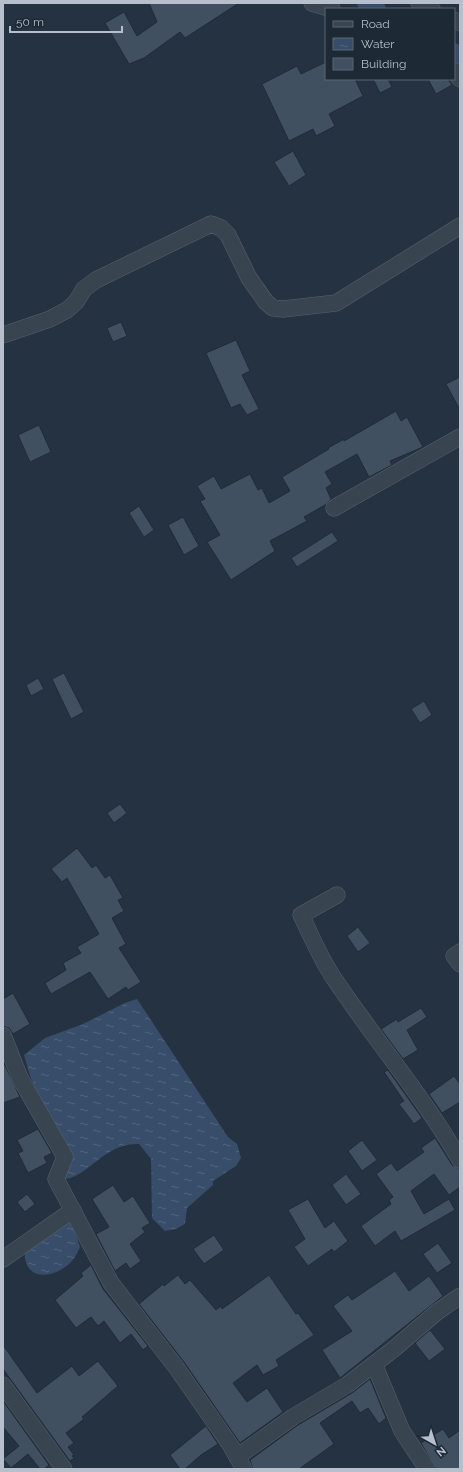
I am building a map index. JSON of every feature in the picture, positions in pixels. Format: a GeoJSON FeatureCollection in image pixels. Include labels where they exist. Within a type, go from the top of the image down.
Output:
{"type":"FeatureCollection","features":[{"type":"Feature","properties":{"kind":"street"},"geometry":{"type":"LineString","coordinates":[[312,3],[329,8]]}},
{"type":"Feature","properties":{"kind":"street"},"geometry":{"type":"LineString","coordinates":[[419,3],[430,8]]}},
{"type":"Feature","properties":{"kind":"street"},"geometry":{"type":"LineString","coordinates":[[3,335],[50,319],[67,310],[76,302],[84,289],[96,280],[211,224],[221,228],[228,235],[249,278],[266,302],[273,308],[283,310],[336,303],[460,226]]}},
{"type":"Feature","properties":{"kind":"street"},"geometry":{"type":"LineString","coordinates":[[334,508],[460,437]]}},
{"type":"Feature","properties":{"kind":"street"},"geometry":{"type":"LineString","coordinates":[[337,895],[300,916],[334,979],[445,1133],[460,1160]]}},
{"type":"Feature","properties":{"kind":"street"},"geometry":{"type":"LineString","coordinates":[[460,952],[454,956],[460,964]]}},
{"type":"Feature","properties":{"kind":"street"},"geometry":{"type":"LineString","coordinates":[[3,1035],[20,1078],[65,1157],[56,1180],[112,1283],[176,1367],[241,1463],[294,1417],[346,1385],[437,1312],[460,1296]]}},
{"type":"Feature","properties":{"kind":"street"},"geometry":{"type":"LineString","coordinates":[[3,1259],[73,1210]]}},
{"type":"Feature","properties":{"kind":"street"},"geometry":{"type":"LineString","coordinates":[[374,1364],[402,1431],[427,1469]]}},
{"type":"Feature","properties":{"kind":"street"},"geometry":{"type":"LineString","coordinates":[[3,1385],[64,1469]]}},
{"type":"Feature","properties":{"kind":"water"},"geometry":{"type":"Polygon","coordinates":[[[137,999],[228,1137],[237,1144],[241,1158],[236,1166],[213,1181],[213,1185],[187,1208],[185,1224],[176,1229],[165,1231],[152,1218],[151,1159],[139,1144],[126,1145],[115,1149],[79,1174],[70,1178],[60,1179],[64,1168],[48,1118],[30,1076],[24,1055],[45,1038],[83,1024],[125,1003],[137,999]]]}},
{"type":"Feature","properties":{"kind":"water"},"geometry":{"type":"Polygon","coordinates":[[[70,1216],[80,1247],[74,1258],[65,1267],[50,1274],[43,1275],[31,1271],[27,1266],[25,1249],[70,1216]]]}},
{"type":"Feature","properties":{"kind":"building"},"geometry":{"type":"Polygon","coordinates":[[[149,3],[239,3],[185,38],[180,32],[144,58],[129,64],[105,23],[124,12],[137,36],[157,22],[149,3]]]}},
{"type":"Feature","properties":{"kind":"building"},"geometry":{"type":"Polygon","coordinates":[[[325,62],[325,80],[355,80],[363,96],[329,114],[335,126],[316,136],[313,129],[289,141],[262,84],[297,66],[301,74],[325,62]]]}},
{"type":"Feature","properties":{"kind":"building"},"geometry":{"type":"Polygon","coordinates":[[[374,80],[388,80],[392,87],[380,93],[374,80]]]}},
{"type":"Feature","properties":{"kind":"building"},"geometry":{"type":"Polygon","coordinates":[[[429,80],[449,80],[452,85],[436,94],[429,80]]]}},
{"type":"Feature","properties":{"kind":"building"},"geometry":{"type":"Polygon","coordinates":[[[293,151],[306,175],[289,186],[274,162],[293,151]]]}},
{"type":"Feature","properties":{"kind":"building"},"geometry":{"type":"Polygon","coordinates":[[[121,322],[127,336],[113,342],[107,328],[121,322]]]}},
{"type":"Feature","properties":{"kind":"building"},"geometry":{"type":"Polygon","coordinates":[[[236,340],[250,371],[242,375],[259,409],[247,415],[240,404],[231,408],[206,353],[236,340]]]}},
{"type":"Feature","properties":{"kind":"building"},"geometry":{"type":"Polygon","coordinates":[[[460,377],[460,410],[446,384],[460,377]]]}},
{"type":"Feature","properties":{"kind":"building"},"geometry":{"type":"Polygon","coordinates":[[[396,411],[401,421],[407,417],[423,447],[390,461],[392,465],[369,477],[357,454],[325,472],[332,484],[326,488],[331,499],[325,505],[304,517],[307,521],[270,541],[275,551],[231,580],[207,542],[220,535],[200,501],[205,499],[197,486],[214,476],[221,489],[250,474],[258,490],[262,488],[269,503],[290,491],[282,477],[329,449],[328,448],[344,439],[344,441],[396,411]]]}},
{"type":"Feature","properties":{"kind":"building"},"geometry":{"type":"Polygon","coordinates":[[[39,425],[51,452],[30,462],[18,435],[39,425]]]}},
{"type":"Feature","properties":{"kind":"building"},"geometry":{"type":"Polygon","coordinates":[[[139,506],[154,530],[144,537],[129,513],[139,506]]]}},
{"type":"Feature","properties":{"kind":"building"},"geometry":{"type":"Polygon","coordinates":[[[183,517],[199,546],[184,555],[168,525],[183,517]]]}},
{"type":"Feature","properties":{"kind":"building"},"geometry":{"type":"Polygon","coordinates":[[[332,532],[338,541],[297,567],[291,558],[332,532]]]}},
{"type":"Feature","properties":{"kind":"building"},"geometry":{"type":"Polygon","coordinates":[[[64,673],[84,712],[71,719],[52,679],[64,673]]]}},
{"type":"Feature","properties":{"kind":"building"},"geometry":{"type":"Polygon","coordinates":[[[38,678],[44,689],[31,696],[26,685],[38,678]]]}},
{"type":"Feature","properties":{"kind":"building"},"geometry":{"type":"Polygon","coordinates":[[[424,701],[432,715],[420,723],[411,709],[424,701]]]}},
{"type":"Feature","properties":{"kind":"building"},"geometry":{"type":"Polygon","coordinates":[[[120,804],[127,813],[114,823],[107,813],[120,804]]]}},
{"type":"Feature","properties":{"kind":"building"},"geometry":{"type":"Polygon","coordinates":[[[77,848],[92,868],[96,865],[105,878],[110,875],[123,898],[118,900],[124,911],[112,918],[126,944],[119,948],[141,982],[128,990],[126,987],[108,999],[90,972],[51,994],[45,983],[66,970],[63,963],[81,953],[77,947],[99,934],[67,878],[62,882],[51,869],[77,848]]]}},
{"type":"Feature","properties":{"kind":"building"},"geometry":{"type":"Polygon","coordinates":[[[358,927],[370,943],[358,952],[347,936],[358,927]]]}},
{"type":"Feature","properties":{"kind":"building"},"geometry":{"type":"Polygon","coordinates":[[[13,993],[30,1024],[13,1034],[9,1028],[3,1026],[3,999],[13,993]]]}},
{"type":"Feature","properties":{"kind":"building"},"geometry":{"type":"Polygon","coordinates":[[[421,1008],[427,1017],[407,1030],[418,1050],[403,1059],[381,1029],[397,1019],[398,1022],[421,1008]]]}},
{"type":"Feature","properties":{"kind":"building"},"geometry":{"type":"Polygon","coordinates":[[[3,1061],[20,1097],[3,1103],[3,1061]]]}},
{"type":"Feature","properties":{"kind":"building"},"geometry":{"type":"Polygon","coordinates":[[[388,1070],[422,1118],[414,1124],[399,1104],[404,1101],[384,1072],[388,1070]]]}},
{"type":"Feature","properties":{"kind":"building"},"geometry":{"type":"Polygon","coordinates":[[[454,1076],[460,1084],[460,1102],[442,1113],[429,1094],[454,1076]]]}},
{"type":"Feature","properties":{"kind":"building"},"geometry":{"type":"Polygon","coordinates":[[[38,1129],[52,1153],[44,1157],[47,1163],[28,1173],[18,1153],[23,1151],[17,1140],[38,1129]]]}},
{"type":"Feature","properties":{"kind":"building"},"geometry":{"type":"Polygon","coordinates":[[[435,1138],[452,1165],[460,1169],[460,1187],[449,1195],[434,1174],[411,1191],[424,1214],[449,1199],[455,1210],[401,1241],[395,1231],[375,1246],[361,1226],[391,1204],[389,1200],[393,1197],[376,1174],[391,1163],[397,1171],[424,1152],[421,1148],[435,1138]]]}},
{"type":"Feature","properties":{"kind":"building"},"geometry":{"type":"Polygon","coordinates":[[[362,1140],[377,1160],[362,1171],[348,1151],[362,1140]]]}},
{"type":"Feature","properties":{"kind":"building"},"geometry":{"type":"Polygon","coordinates":[[[346,1174],[361,1194],[346,1205],[332,1185],[346,1174]]]}},
{"type":"Feature","properties":{"kind":"building"},"geometry":{"type":"Polygon","coordinates":[[[113,1185],[124,1202],[133,1196],[150,1223],[142,1228],[145,1232],[130,1244],[141,1261],[130,1269],[126,1263],[115,1271],[96,1234],[109,1227],[92,1199],[113,1185]]]}},
{"type":"Feature","properties":{"kind":"building"},"geometry":{"type":"Polygon","coordinates":[[[27,1194],[35,1204],[25,1212],[17,1202],[27,1194]]]}},
{"type":"Feature","properties":{"kind":"building"},"geometry":{"type":"Polygon","coordinates":[[[308,1199],[325,1228],[334,1221],[348,1241],[334,1252],[332,1249],[308,1266],[294,1247],[305,1239],[288,1210],[308,1199]]]}},
{"type":"Feature","properties":{"kind":"building"},"geometry":{"type":"Polygon","coordinates":[[[214,1235],[224,1250],[204,1264],[193,1249],[214,1235]]]}},
{"type":"Feature","properties":{"kind":"building"},"geometry":{"type":"Polygon","coordinates":[[[438,1243],[452,1263],[437,1273],[423,1254],[438,1243]]]}},
{"type":"Feature","properties":{"kind":"building"},"geometry":{"type":"Polygon","coordinates":[[[91,1265],[103,1289],[148,1346],[143,1350],[131,1334],[120,1343],[104,1321],[98,1326],[91,1317],[76,1328],[55,1300],[83,1276],[81,1273],[91,1265]]]}},
{"type":"Feature","properties":{"kind":"building"},"geometry":{"type":"Polygon","coordinates":[[[395,1271],[409,1291],[429,1276],[443,1296],[340,1378],[322,1350],[352,1331],[333,1306],[348,1295],[352,1300],[395,1271]]]}},
{"type":"Feature","properties":{"kind":"building"},"geometry":{"type":"Polygon","coordinates":[[[178,1275],[185,1284],[190,1280],[216,1310],[221,1306],[222,1309],[269,1275],[296,1314],[298,1313],[314,1335],[276,1360],[279,1366],[263,1375],[257,1365],[233,1383],[247,1402],[267,1388],[283,1412],[240,1443],[184,1362],[139,1304],[163,1284],[164,1286],[178,1275]]]}},
{"type":"Feature","properties":{"kind":"building"},"geometry":{"type":"Polygon","coordinates":[[[430,1330],[445,1349],[429,1361],[415,1343],[430,1330]]]}},
{"type":"Feature","properties":{"kind":"building"},"geometry":{"type":"Polygon","coordinates":[[[3,1345],[37,1393],[72,1366],[79,1376],[98,1361],[118,1386],[82,1417],[84,1419],[66,1433],[74,1443],[68,1447],[74,1455],[72,1456],[74,1458],[70,1461],[3,1369],[3,1345]]]}},
{"type":"Feature","properties":{"kind":"building"},"geometry":{"type":"Polygon","coordinates":[[[370,1379],[386,1418],[379,1424],[368,1408],[360,1413],[352,1401],[320,1423],[334,1444],[299,1469],[253,1469],[250,1460],[298,1425],[352,1393],[370,1379]]]}},
{"type":"Feature","properties":{"kind":"building"},"geometry":{"type":"Polygon","coordinates":[[[3,1401],[49,1465],[44,1469],[40,1469],[28,1454],[11,1468],[3,1459],[19,1446],[3,1427],[3,1401]]]}},
{"type":"Feature","properties":{"kind":"building"},"geometry":{"type":"Polygon","coordinates":[[[206,1426],[218,1444],[201,1455],[185,1469],[180,1469],[170,1455],[206,1426]]]}},
{"type":"Feature","properties":{"kind":"building"},"geometry":{"type":"Polygon","coordinates":[[[443,1429],[449,1438],[460,1430],[460,1469],[436,1469],[421,1443],[443,1429]]]}},
{"type":"Feature","properties":{"kind":"waterway"},"geometry":{"type":"LineString","coordinates":[[365,3],[376,8]]}},
{"type":"Feature","properties":{"kind":"waterway"},"geometry":{"type":"LineString","coordinates":[[455,52],[460,56]]}}]}
